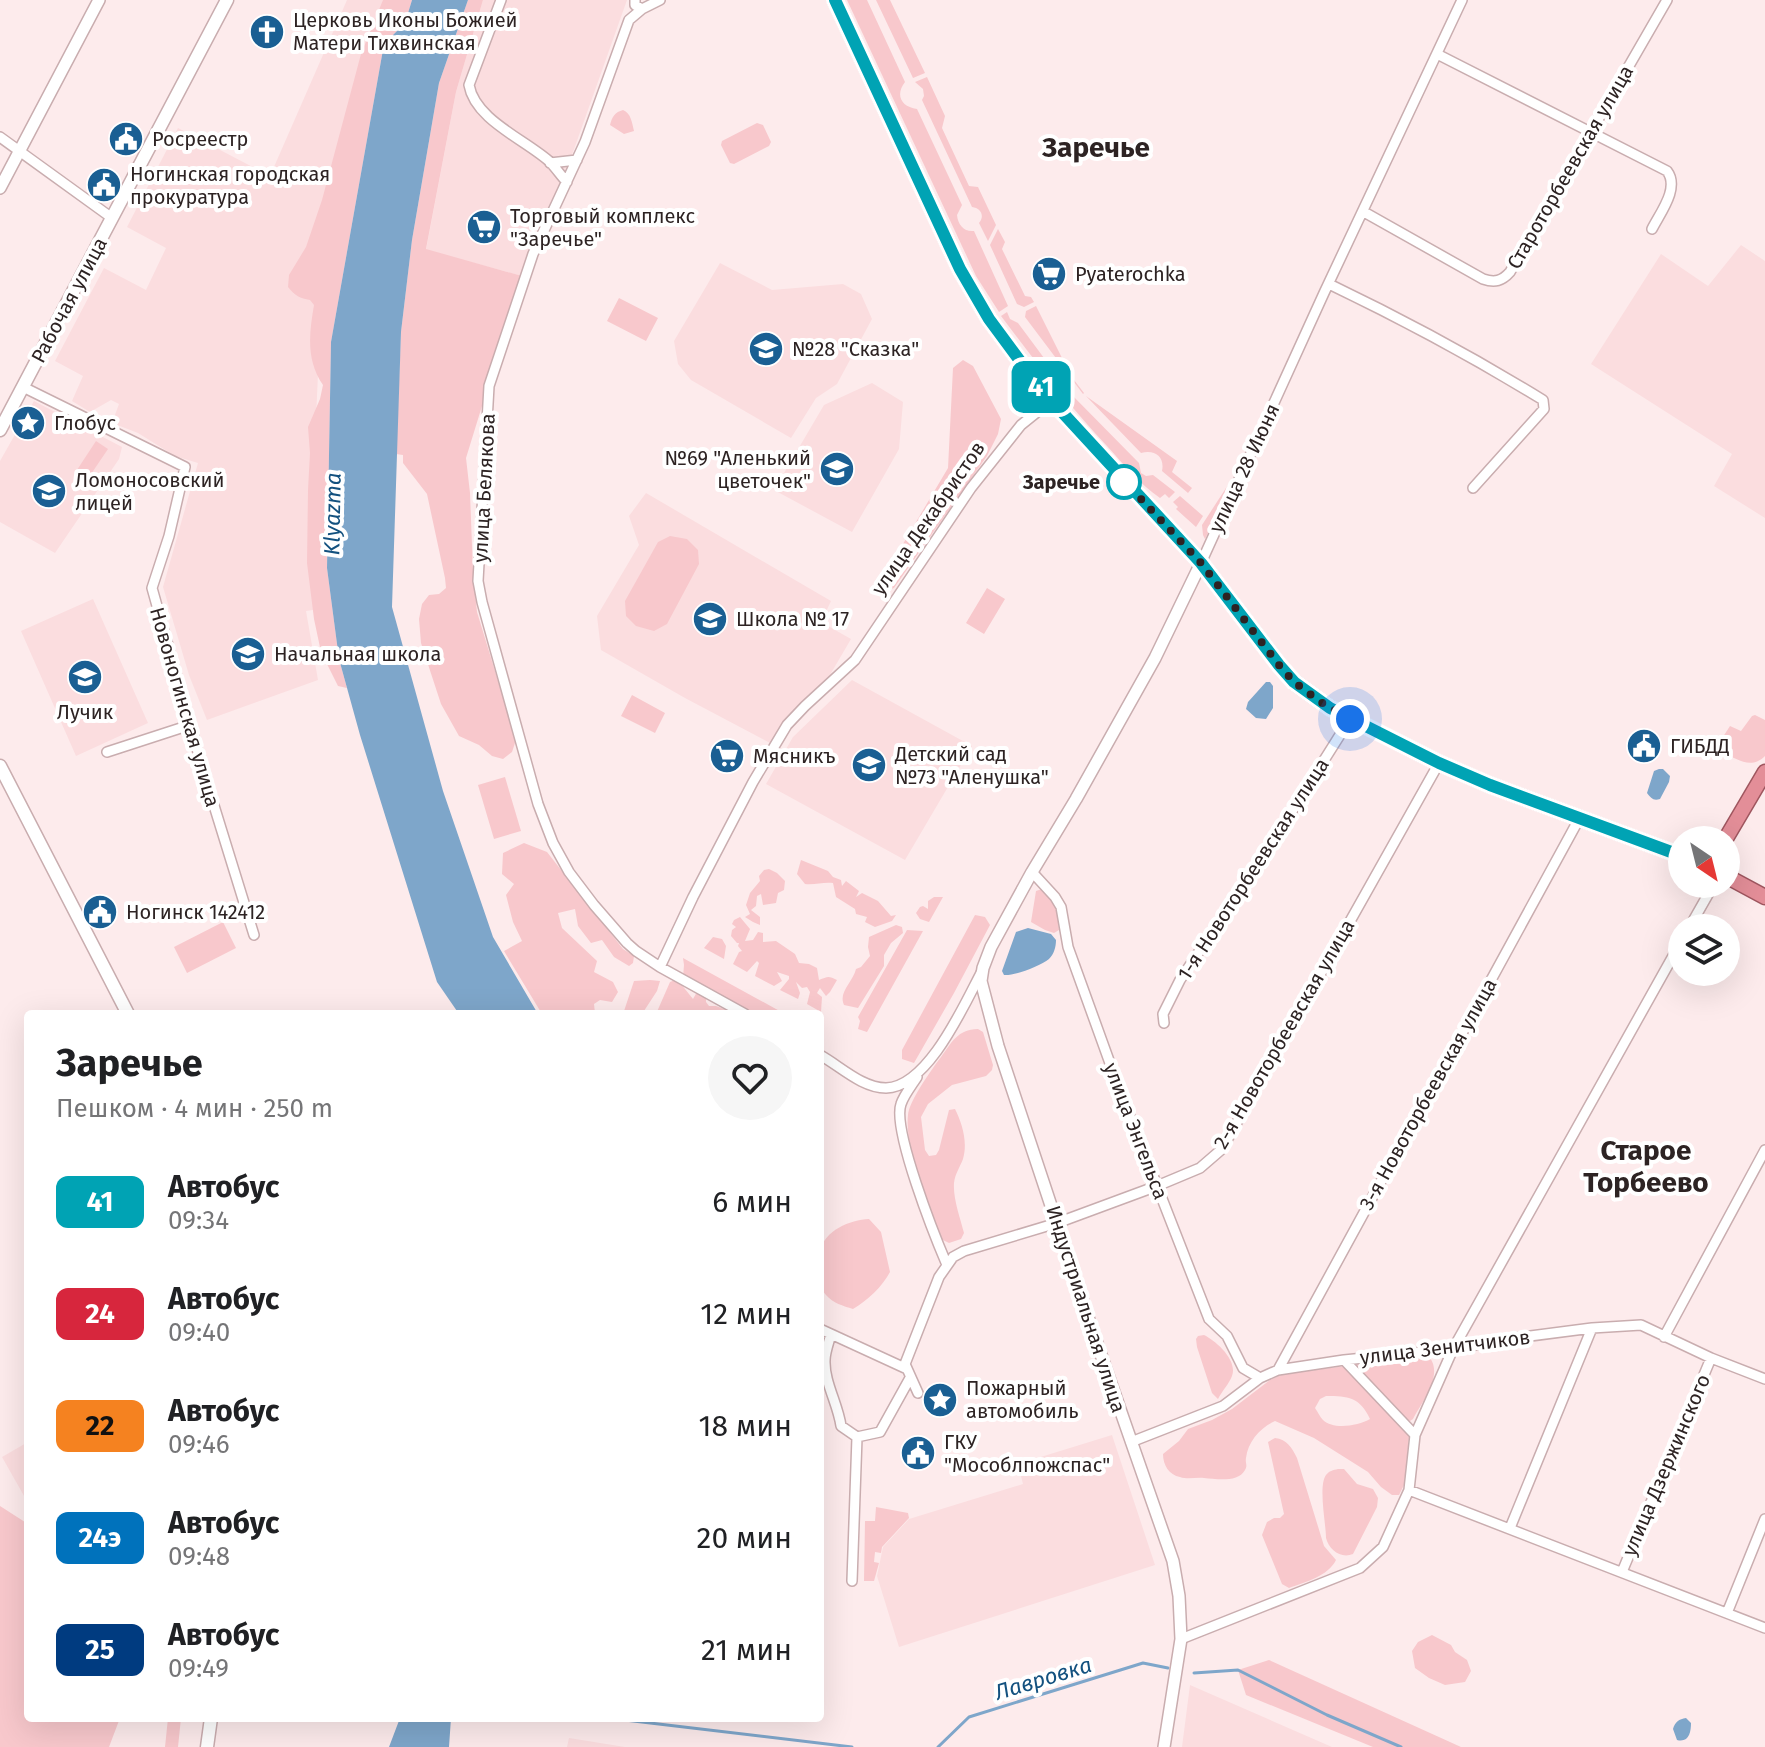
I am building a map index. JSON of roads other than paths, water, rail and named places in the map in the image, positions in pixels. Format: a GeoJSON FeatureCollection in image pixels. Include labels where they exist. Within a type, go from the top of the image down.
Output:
{"type":"FeatureCollection","features":[{"type":"Feature","properties":{"kind":"highway"},"geometry":{"type":"LineString","coordinates":[[1733,826],[1765,772]]}},
{"type":"Feature","properties":{"kind":"highway"},"geometry":{"type":"LineString","coordinates":[[1740,884],[1765,897]]}},
{"type":"Feature","properties":{"kind":"main road","name":"Рабочая улица"},"geometry":{"type":"LineString","coordinates":[[0,430],[227,0]]}},
{"type":"Feature","properties":{"kind":"main road"},"geometry":{"type":"LineString","coordinates":[[835,0],[966,282],[989,319],[1102,458],[1201,563],[1294,682],[1350,719],[1439,763],[1668,851]]}},
{"type":"Feature","properties":{"kind":"main road"},"geometry":{"type":"LineString","coordinates":[[0,766],[126,1010]]}},
{"type":"Feature","properties":{"kind":"main road"},"geometry":{"type":"LineString","coordinates":[[207,1747],[210,1722]]}},
{"type":"Feature","properties":{"kind":"street"},"geometry":{"type":"LineString","coordinates":[[0,188],[99,0]]}},
{"type":"Feature","properties":{"kind":"street"},"geometry":{"type":"LineString","coordinates":[[501,0],[469,85],[471,96],[487,115],[550,163],[567,182]]}},
{"type":"Feature","properties":{"kind":"street","name":"улица Белякова"},"geometry":{"type":"LineString","coordinates":[[660,0],[639,4],[629,20],[596,114],[533,254],[489,386],[480,592],[538,804],[553,843],[569,872],[636,951],[738,1010]]}},
{"type":"Feature","properties":{"kind":"street","name":"улица 28 Июня"},"geometry":{"type":"LineString","coordinates":[[983,968],[991,947],[1032,872],[1155,658],[1462,0]]}},
{"type":"Feature","properties":{"kind":"street","name":"Староторбеевская улица"},"geometry":{"type":"LineString","coordinates":[[1364,212],[1483,279],[1496,281],[1504,278],[1667,0]]}},
{"type":"Feature","properties":{"kind":"street"},"geometry":{"type":"LineString","coordinates":[[1437,54],[1667,171],[1673,184],[1652,229]]}},
{"type":"Feature","properties":{"kind":"street"},"geometry":{"type":"LineString","coordinates":[[0,137],[112,218]]}},
{"type":"Feature","properties":{"kind":"street"},"geometry":{"type":"LineString","coordinates":[[550,163],[577,160]]}},
{"type":"Feature","properties":{"kind":"street"},"geometry":{"type":"LineString","coordinates":[[1329,284],[1398,317],[1543,400],[1544,409],[1473,488]]}},
{"type":"Feature","properties":{"kind":"street","name":"Новоногинская улица"},"geometry":{"type":"LineString","coordinates":[[23,387],[185,467],[169,536],[152,588],[254,935]]}},
{"type":"Feature","properties":{"kind":"street","name":"улица Декабристов"},"geometry":{"type":"LineString","coordinates":[[660,967],[693,897],[773,748],[796,715],[847,668],[862,649],[990,463],[1021,425],[1052,400]]}},
{"type":"Feature","properties":{"kind":"street","name":"1-я Новоторбеевская улица"},"geometry":{"type":"LineString","coordinates":[[1164,1023],[1163,1014],[1180,980],[1350,719]]}},
{"type":"Feature","properties":{"kind":"street"},"geometry":{"type":"LineString","coordinates":[[107,752],[190,725]]}},
{"type":"Feature","properties":{"kind":"street","name":"2-я Новоторбеевская улица"},"geometry":{"type":"LineString","coordinates":[[947,1265],[964,1251],[1057,1223],[1200,1168],[1222,1149],[1439,763]]}},
{"type":"Feature","properties":{"kind":"street","name":"3-я Новоторбеевская улица"},"geometry":{"type":"LineString","coordinates":[[1278,1370],[1579,819]]}},
{"type":"Feature","properties":{"kind":"street","name":"улица Энгельса"},"geometry":{"type":"LineString","coordinates":[[1032,872],[1061,907],[1068,947],[1120,1091],[1209,1319],[1227,1336],[1243,1368],[1260,1378]]}},
{"type":"Feature","properties":{"kind":"street"},"geometry":{"type":"LineString","coordinates":[[1181,1639],[1360,1568],[1383,1547],[1409,1490],[1415,1435],[1453,1349],[1668,965]]}},
{"type":"Feature","properties":{"kind":"street"},"geometry":{"type":"LineString","coordinates":[[918,1393],[905,1364],[939,1277],[947,1265],[899,1125],[900,1104],[959,1015],[983,968]]}},
{"type":"Feature","properties":{"kind":"street","name":"Индустриальная улица"},"geometry":{"type":"LineString","coordinates":[[983,968],[981,981],[986,1005],[1173,1561],[1181,1639],[1164,1747]]}},
{"type":"Feature","properties":{"kind":"street"},"geometry":{"type":"LineString","coordinates":[[824,1058],[854,1077],[886,1088],[903,1083],[923,1068]]}},
{"type":"Feature","properties":{"kind":"street"},"geometry":{"type":"LineString","coordinates":[[1664,1337],[1765,1150]]}},
{"type":"Feature","properties":{"kind":"street","name":"улица Зенитчиков"},"geometry":{"type":"LineString","coordinates":[[1131,1442],[1223,1406],[1260,1378],[1278,1370],[1592,1328],[1641,1325],[1765,1379]]}},
{"type":"Feature","properties":{"kind":"street"},"geometry":{"type":"LineString","coordinates":[[1510,1528],[1592,1328]]}},
{"type":"Feature","properties":{"kind":"street"},"geometry":{"type":"LineString","coordinates":[[824,1331],[908,1373]]}},
{"type":"Feature","properties":{"kind":"street"},"geometry":{"type":"LineString","coordinates":[[831,1334],[825,1359],[827,1374],[841,1426],[857,1437],[880,1432],[908,1373]]}},
{"type":"Feature","properties":{"kind":"street","name":"улица Дзержинского"},"geometry":{"type":"LineString","coordinates":[[1622,1572],[1711,1358]]}},
{"type":"Feature","properties":{"kind":"street"},"geometry":{"type":"LineString","coordinates":[[1344,1360],[1415,1435]]}},
{"type":"Feature","properties":{"kind":"street"},"geometry":{"type":"LineString","coordinates":[[852,1581],[857,1437]]}},
{"type":"Feature","properties":{"kind":"street"},"geometry":{"type":"LineString","coordinates":[[1409,1490],[1765,1628]]}},
{"type":"Feature","properties":{"kind":"street"},"geometry":{"type":"LineString","coordinates":[[1727,1613],[1765,1519]]}},
{"type":"Feature","properties":{"kind":"water","name":"Klyazma"},"geometry":{"type":"Polygon","coordinates":[[[412,0],[468,0],[439,83],[412,240],[401,332],[392,607],[443,791],[493,937],[536,1010],[456,1010],[437,982],[339,659],[327,568],[331,342],[384,44],[405,23],[412,0]]]}},
{"type":"Feature","properties":{"kind":"water"},"geometry":{"type":"Polygon","coordinates":[[[1266,682],[1273,686],[1273,708],[1266,719],[1256,718],[1246,709],[1248,702],[1266,682]]]}},
{"type":"Feature","properties":{"kind":"water"},"geometry":{"type":"Polygon","coordinates":[[[1659,769],[1670,776],[1660,799],[1656,800],[1647,793],[1654,771],[1659,769]]]}},
{"type":"Feature","properties":{"kind":"water"},"geometry":{"type":"Polygon","coordinates":[[[1028,928],[1051,934],[1056,940],[1053,953],[1049,959],[1034,967],[1004,975],[1002,971],[1016,932],[1028,928]]]}},
{"type":"Feature","properties":{"kind":"water"},"geometry":{"type":"Polygon","coordinates":[[[1686,1718],[1691,1723],[1690,1733],[1684,1740],[1677,1740],[1673,1729],[1678,1721],[1686,1718]]]}},
{"type":"Feature","properties":{"kind":"water"},"geometry":{"type":"Polygon","coordinates":[[[398,1722],[451,1722],[449,1747],[389,1747],[398,1722]]]}},
{"type":"Feature","properties":{"kind":"waterway","name":"Лавровка"},"geometry":{"type":"LineString","coordinates":[[938,1747],[969,1717],[1143,1663],[1168,1668]]}},
{"type":"Feature","properties":{"kind":"waterway","name":"Лавровка"},"geometry":{"type":"LineString","coordinates":[[1194,1673],[1238,1670],[1327,1715],[1401,1747]]}},
{"type":"Feature","properties":{"kind":"waterway","name":"Лавровка"},"geometry":{"type":"LineString","coordinates":[[642,1722],[852,1747]]}},
{"type":"Feature","properties":{"kind":"place","name":"Церковь Иконы Божией Матери Тихвинская"},"geometry":{"type":"Point","coordinates":[267,32]}},
{"type":"Feature","properties":{"kind":"place","name":"Росреестр"},"geometry":{"type":"Point","coordinates":[126,139]}},
{"type":"Feature","properties":{"kind":"place","name":"Ногинская городская прокуратура"},"geometry":{"type":"Point","coordinates":[104,185]}},
{"type":"Feature","properties":{"kind":"place","name":"Торговый комплекс \"Заречье\""},"geometry":{"type":"Point","coordinates":[484,227]}},
{"type":"Feature","properties":{"kind":"place","name":"Pyaterochka"},"geometry":{"type":"Point","coordinates":[1049,274]}},
{"type":"Feature","properties":{"kind":"place","name":"№28 \"Сказка\""},"geometry":{"type":"Point","coordinates":[766,349]}},
{"type":"Feature","properties":{"kind":"place","name":"Глобус"},"geometry":{"type":"Point","coordinates":[28,423]}},
{"type":"Feature","properties":{"kind":"place","name":"№69 \"Аленький цветочек\""},"geometry":{"type":"Point","coordinates":[837,469]}},
{"type":"Feature","properties":{"kind":"place","name":"Заречье"},"geometry":{"type":"Point","coordinates":[1124,482]}},
{"type":"Feature","properties":{"kind":"place","name":"Ломоносовский лицей"},"geometry":{"type":"Point","coordinates":[49,491]}},
{"type":"Feature","properties":{"kind":"place","name":"Школа № 17"},"geometry":{"type":"Point","coordinates":[710,619]}},
{"type":"Feature","properties":{"kind":"place","name":"Начальная школа"},"geometry":{"type":"Point","coordinates":[248,654]}},
{"type":"Feature","properties":{"kind":"place","name":"Лучик"},"geometry":{"type":"Point","coordinates":[85,677]}},
{"type":"Feature","properties":{"kind":"place","name":"ГИБДД"},"geometry":{"type":"Point","coordinates":[1644,746]}},
{"type":"Feature","properties":{"kind":"place","name":"Мясникъ"},"geometry":{"type":"Point","coordinates":[727,756]}},
{"type":"Feature","properties":{"kind":"place","name":"Детский сад №73 \"Аленушка\""},"geometry":{"type":"Point","coordinates":[869,765]}},
{"type":"Feature","properties":{"kind":"place","name":"Ногинск 142412"},"geometry":{"type":"Point","coordinates":[100,912]}},
{"type":"Feature","properties":{"kind":"place","name":"Пожарный автомобиль"},"geometry":{"type":"Point","coordinates":[940,1400]}},
{"type":"Feature","properties":{"kind":"place","name":"ГКУ \"Мособлпожспас\""},"geometry":{"type":"Point","coordinates":[918,1453]}},
{"type":"Feature","properties":{"kind":"district","name":"Заречье"},"geometry":{"type":"Point","coordinates":[1096,147]}},
{"type":"Feature","properties":{"kind":"district","name":"Старое Торбеево"},"geometry":{"type":"Point","coordinates":[1646,1166]}}]}
